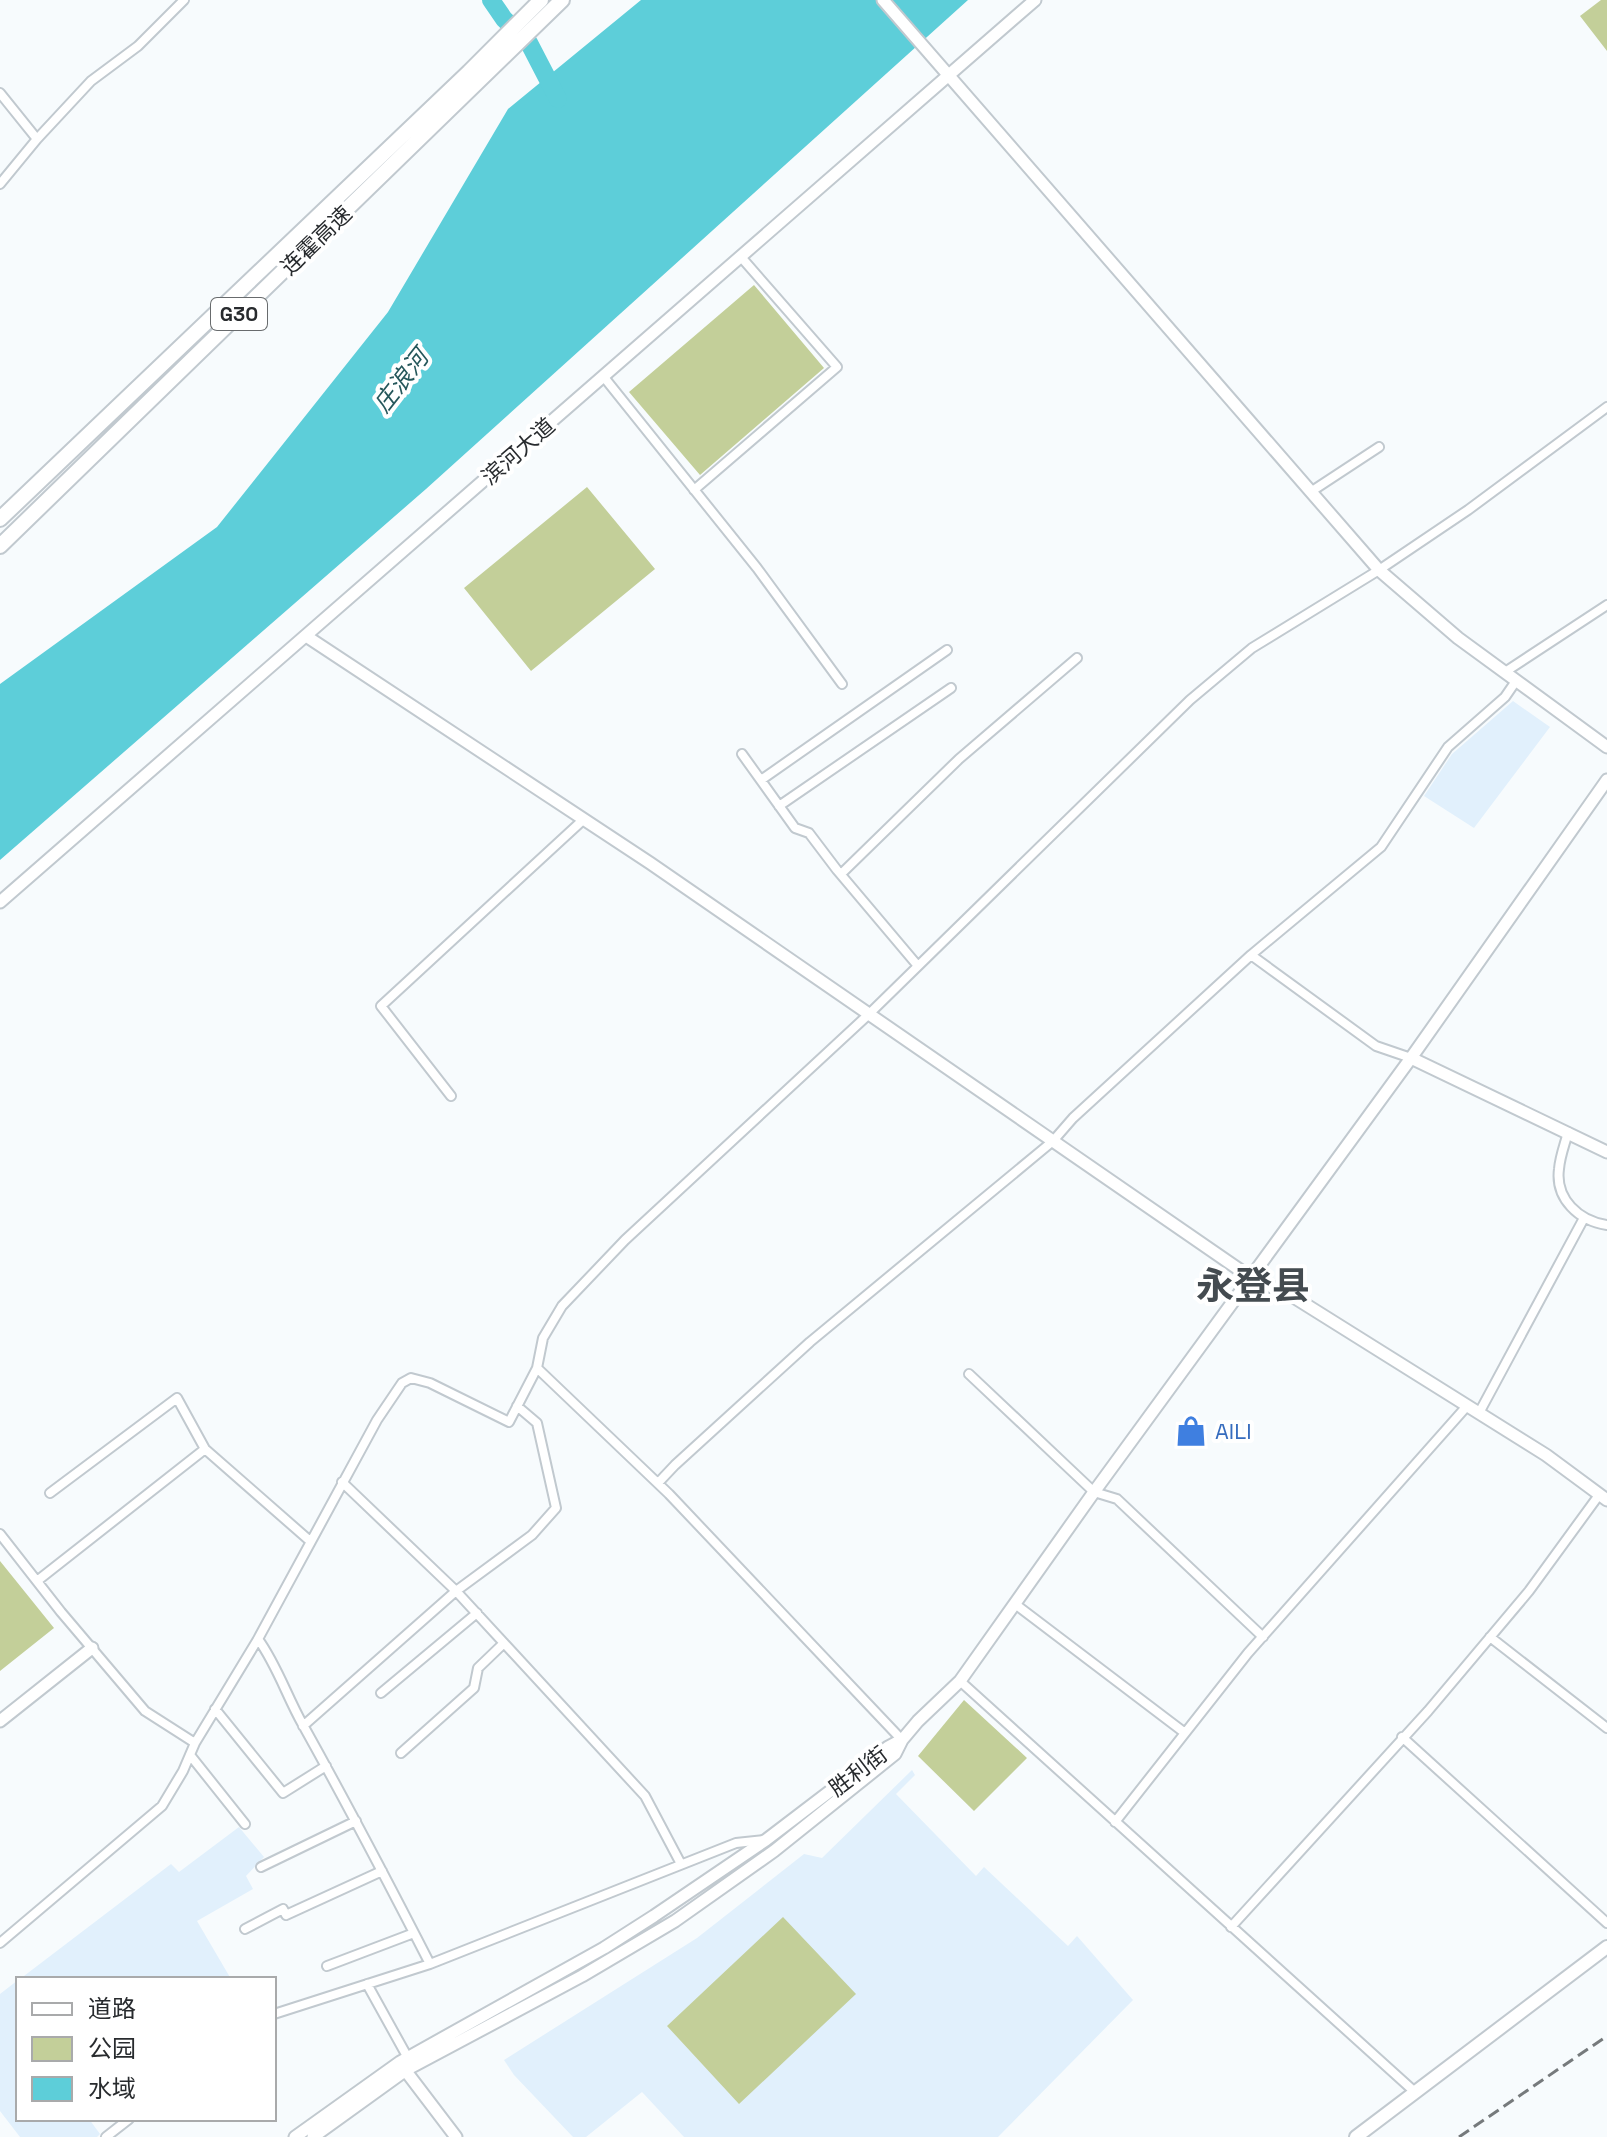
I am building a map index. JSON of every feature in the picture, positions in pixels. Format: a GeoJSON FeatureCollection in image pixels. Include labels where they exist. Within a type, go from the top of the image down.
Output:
{"type":"FeatureCollection","features":[{"type":"Feature","properties":{"kind":"highway","name":"连霍高速"},"geometry":{"type":"LineString","coordinates":[[0,546],[541,7],[562,0]]}},
{"type":"Feature","properties":{"kind":"highway","name":"连霍高速"},"geometry":{"type":"LineString","coordinates":[[0,519],[474,77]]}},
{"type":"Feature","properties":{"kind":"main road"},"geometry":{"type":"LineString","coordinates":[[1356,2137],[1607,1947]]}},
{"type":"Feature","properties":{"kind":"street"},"geometry":{"type":"LineString","coordinates":[[0,184],[91,81],[138,46],[184,0]]}},
{"type":"Feature","properties":{"kind":"street"},"geometry":{"type":"LineString","coordinates":[[883,0],[1379,570],[1458,638],[1607,747]]}},
{"type":"Feature","properties":{"kind":"street","name":"滨河大道"},"geometry":{"type":"LineString","coordinates":[[0,902],[1035,0]]}},
{"type":"Feature","properties":{"kind":"street"},"geometry":{"type":"LineString","coordinates":[[0,93],[37,139]]}},
{"type":"Feature","properties":{"kind":"street"},"geometry":{"type":"LineString","coordinates":[[694,490],[837,367],[741,257]]}},
{"type":"Feature","properties":{"kind":"street"},"geometry":{"type":"LineString","coordinates":[[603,376],[757,568],[842,684]]}},
{"type":"Feature","properties":{"kind":"street"},"geometry":{"type":"LineString","coordinates":[[0,1943],[162,1806],[195,1743],[258,1639],[377,1420],[402,1383],[411,1378],[430,1383],[509,1422],[537,1368],[543,1338],[562,1306],[625,1240],[869,1014],[1190,700],[1252,648],[1379,570],[1468,510],[1607,407]]}},
{"type":"Feature","properties":{"kind":"street"},"geometry":{"type":"LineString","coordinates":[[1312,491],[1379,447]]}},
{"type":"Feature","properties":{"kind":"street"},"geometry":{"type":"LineString","coordinates":[[1505,672],[1607,605]]}},
{"type":"Feature","properties":{"kind":"street"},"geometry":{"type":"LineString","coordinates":[[306,636],[584,819],[1250,1277],[1292,1296],[1479,1413],[1546,1455],[1603,1498],[1490,1637],[1231,1927]]}},
{"type":"Feature","properties":{"kind":"street"},"geometry":{"type":"LineString","coordinates":[[761,780],[947,650]]}},
{"type":"Feature","properties":{"kind":"street"},"geometry":{"type":"LineString","coordinates":[[841,874],[959,759],[1077,658]]}},
{"type":"Feature","properties":{"kind":"street"},"geometry":{"type":"LineString","coordinates":[[658,1483],[810,1342],[1053,1141],[1073,1118],[1251,955],[1381,847],[1448,747],[1505,697],[1516,681]]}},
{"type":"Feature","properties":{"kind":"street"},"geometry":{"type":"LineString","coordinates":[[779,806],[951,688]]}},
{"type":"Feature","properties":{"kind":"street"},"geometry":{"type":"LineString","coordinates":[[742,754],[795,828],[809,833],[918,966]]}},
{"type":"Feature","properties":{"kind":"street"},"geometry":{"type":"LineString","coordinates":[[537,1368],[658,1483],[902,1740],[960,1681],[1411,1058],[1607,780]]}},
{"type":"Feature","properties":{"kind":"street"},"geometry":{"type":"LineString","coordinates":[[451,1096],[381,1006],[584,819]]}},
{"type":"Feature","properties":{"kind":"street"},"geometry":{"type":"LineString","coordinates":[[1251,955],[1376,1046],[1411,1058],[1607,1152]]}},
{"type":"Feature","properties":{"kind":"street"},"geometry":{"type":"LineString","coordinates":[[1568,1132],[1559,1167],[1559,1184],[1571,1207],[1584,1218],[1607,1225]]}},
{"type":"Feature","properties":{"kind":"street"},"geometry":{"type":"LineString","coordinates":[[1479,1413],[1584,1218]]}},
{"type":"Feature","properties":{"kind":"street"},"geometry":{"type":"LineString","coordinates":[[969,1374],[1094,1492],[1117,1499],[1263,1637]]}},
{"type":"Feature","properties":{"kind":"street"},"geometry":{"type":"LineString","coordinates":[[50,1493],[177,1398],[205,1449],[310,1541]]}},
{"type":"Feature","properties":{"kind":"street"},"geometry":{"type":"LineString","coordinates":[[303,1726],[456,1591],[532,1535],[556,1508],[537,1423],[517,1406]]}},
{"type":"Feature","properties":{"kind":"street"},"geometry":{"type":"LineString","coordinates":[[1115,1822],[1263,1637],[1467,1406]]}},
{"type":"Feature","properties":{"kind":"street"},"geometry":{"type":"LineString","coordinates":[[37,1581],[205,1449]]}},
{"type":"Feature","properties":{"kind":"street"},"geometry":{"type":"LineString","coordinates":[[342,1482],[456,1591],[645,1796],[681,1864]]}},
{"type":"Feature","properties":{"kind":"street"},"geometry":{"type":"LineString","coordinates":[[0,1534],[145,1711],[195,1743]]}},
{"type":"Feature","properties":{"kind":"street"},"geometry":{"type":"LineString","coordinates":[[1015,1604],[1185,1733]]}},
{"type":"Feature","properties":{"kind":"street"},"geometry":{"type":"LineString","coordinates":[[381,1693],[477,1613]]}},
{"type":"Feature","properties":{"kind":"street"},"geometry":{"type":"LineString","coordinates":[[1490,1637],[1607,1728]]}},
{"type":"Feature","properties":{"kind":"street"},"geometry":{"type":"LineString","coordinates":[[258,1639],[270,1656],[303,1726],[430,1964]]}},
{"type":"Feature","properties":{"kind":"street"},"geometry":{"type":"LineString","coordinates":[[401,1753],[474,1688],[478,1668],[504,1643]]}},
{"type":"Feature","properties":{"kind":"street"},"geometry":{"type":"LineString","coordinates":[[0,1721],[92,1648]]}},
{"type":"Feature","properties":{"kind":"street"},"geometry":{"type":"LineString","coordinates":[[960,1681],[1416,2093]]}},
{"type":"Feature","properties":{"kind":"street"},"geometry":{"type":"LineString","coordinates":[[215,1709],[283,1793],[326,1766]]}},
{"type":"Feature","properties":{"kind":"street"},"geometry":{"type":"LineString","coordinates":[[1402,1737],[1607,1923]]}},
{"type":"Feature","properties":{"kind":"street","name":"胜利街"},"geometry":{"type":"LineString","coordinates":[[295,2137],[404,2063],[604,1948],[766,1840],[888,1747],[902,1740]]}},
{"type":"Feature","properties":{"kind":"street","name":"胜利街"},"geometry":{"type":"LineString","coordinates":[[313,2137],[404,2063],[582,1976],[675,1921],[774,1851],[895,1754],[902,1740]]}},
{"type":"Feature","properties":{"kind":"street"},"geometry":{"type":"LineString","coordinates":[[190,1755],[245,1824]]}},
{"type":"Feature","properties":{"kind":"street"},"geometry":{"type":"LineString","coordinates":[[261,1867],[356,1821]]}},
{"type":"Feature","properties":{"kind":"street"},"geometry":{"type":"LineString","coordinates":[[276,2013],[430,1964],[736,1843],[766,1840]]}},
{"type":"Feature","properties":{"kind":"street"},"geometry":{"type":"LineString","coordinates":[[245,1929],[283,1909],[286,1915],[382,1871]]}},
{"type":"Feature","properties":{"kind":"street"},"geometry":{"type":"LineString","coordinates":[[327,1966],[414,1933]]}},
{"type":"Feature","properties":{"kind":"street"},"geometry":{"type":"LineString","coordinates":[[367,1984],[404,2063],[456,2137]]}},
{"type":"Feature","properties":{"kind":"street"},"geometry":{"type":"LineString","coordinates":[[106,2137],[126,2121]]}},
{"type":"Feature","properties":{"kind":"shaded area"},"geometry":{"type":"Polygon","coordinates":[[[1513,701],[1550,727],[1474,828],[1424,796],[1452,754],[1513,701]]]}},
{"type":"Feature","properties":{"kind":"shaded area"},"geometry":{"type":"Polygon","coordinates":[[[912,1770],[915,1775],[896,1794],[976,1876],[984,1867],[1068,1946],[1077,1936],[1133,2000],[998,2137],[684,2137],[642,2092],[586,2137],[573,2137],[514,2075],[504,2060],[697,1938],[804,1854],[822,1858],[912,1770]]]}},
{"type":"Feature","properties":{"kind":"shaded area"},"geometry":{"type":"Polygon","coordinates":[[[239,1827],[264,1857],[246,1876],[253,1889],[197,1921],[230,1977],[23,1977],[171,1864],[179,1872],[239,1827]]]}},
{"type":"Feature","properties":{"kind":"shaded area"},"geometry":{"type":"Polygon","coordinates":[[[16,1982],[16,2121],[90,2121],[100,2134],[97,2137],[20,2137],[0,2111],[0,1994],[16,1982]]]}},
{"type":"Feature","properties":{"kind":"green space"},"geometry":{"type":"Polygon","coordinates":[[[1601,0],[1607,0],[1607,51],[1580,16],[1601,0]]]}},
{"type":"Feature","properties":{"kind":"green space"},"geometry":{"type":"Polygon","coordinates":[[[754,285],[824,368],[700,475],[629,392],[754,285]]]}},
{"type":"Feature","properties":{"kind":"green space"},"geometry":{"type":"Polygon","coordinates":[[[587,487],[655,569],[531,671],[464,588],[587,487]]]}},
{"type":"Feature","properties":{"kind":"green space"},"geometry":{"type":"Polygon","coordinates":[[[0,1561],[54,1628],[0,1671],[0,1561]]]}},
{"type":"Feature","properties":{"kind":"green space"},"geometry":{"type":"Polygon","coordinates":[[[964,1700],[1027,1758],[974,1811],[918,1756],[964,1700]]]}},
{"type":"Feature","properties":{"kind":"green space"},"geometry":{"type":"Polygon","coordinates":[[[783,1917],[856,1994],[739,2104],[667,2026],[783,1917]]]}},
{"type":"Feature","properties":{"kind":"water","name":"庄浪河"},"geometry":{"type":"Polygon","coordinates":[[[641,0],[968,0],[426,489],[0,860],[0,684],[217,527],[388,312],[508,109],[641,0]]]}},
{"type":"Feature","properties":{"kind":"waterway"},"geometry":{"type":"LineString","coordinates":[[491,0],[504,19],[529,43],[558,99]]}},
{"type":"Feature","properties":{"kind":"railway"},"geometry":{"type":"LineString","coordinates":[[1459,2137],[1607,2036]]}},
{"type":"Feature","properties":{"kind":"place","name":"AILI"},"geometry":{"type":"Point","coordinates":[1191,1431]}},
{"type":"Feature","properties":{"kind":"district","name":"永登县"},"geometry":{"type":"Point","coordinates":[1253,1286]}}]}
